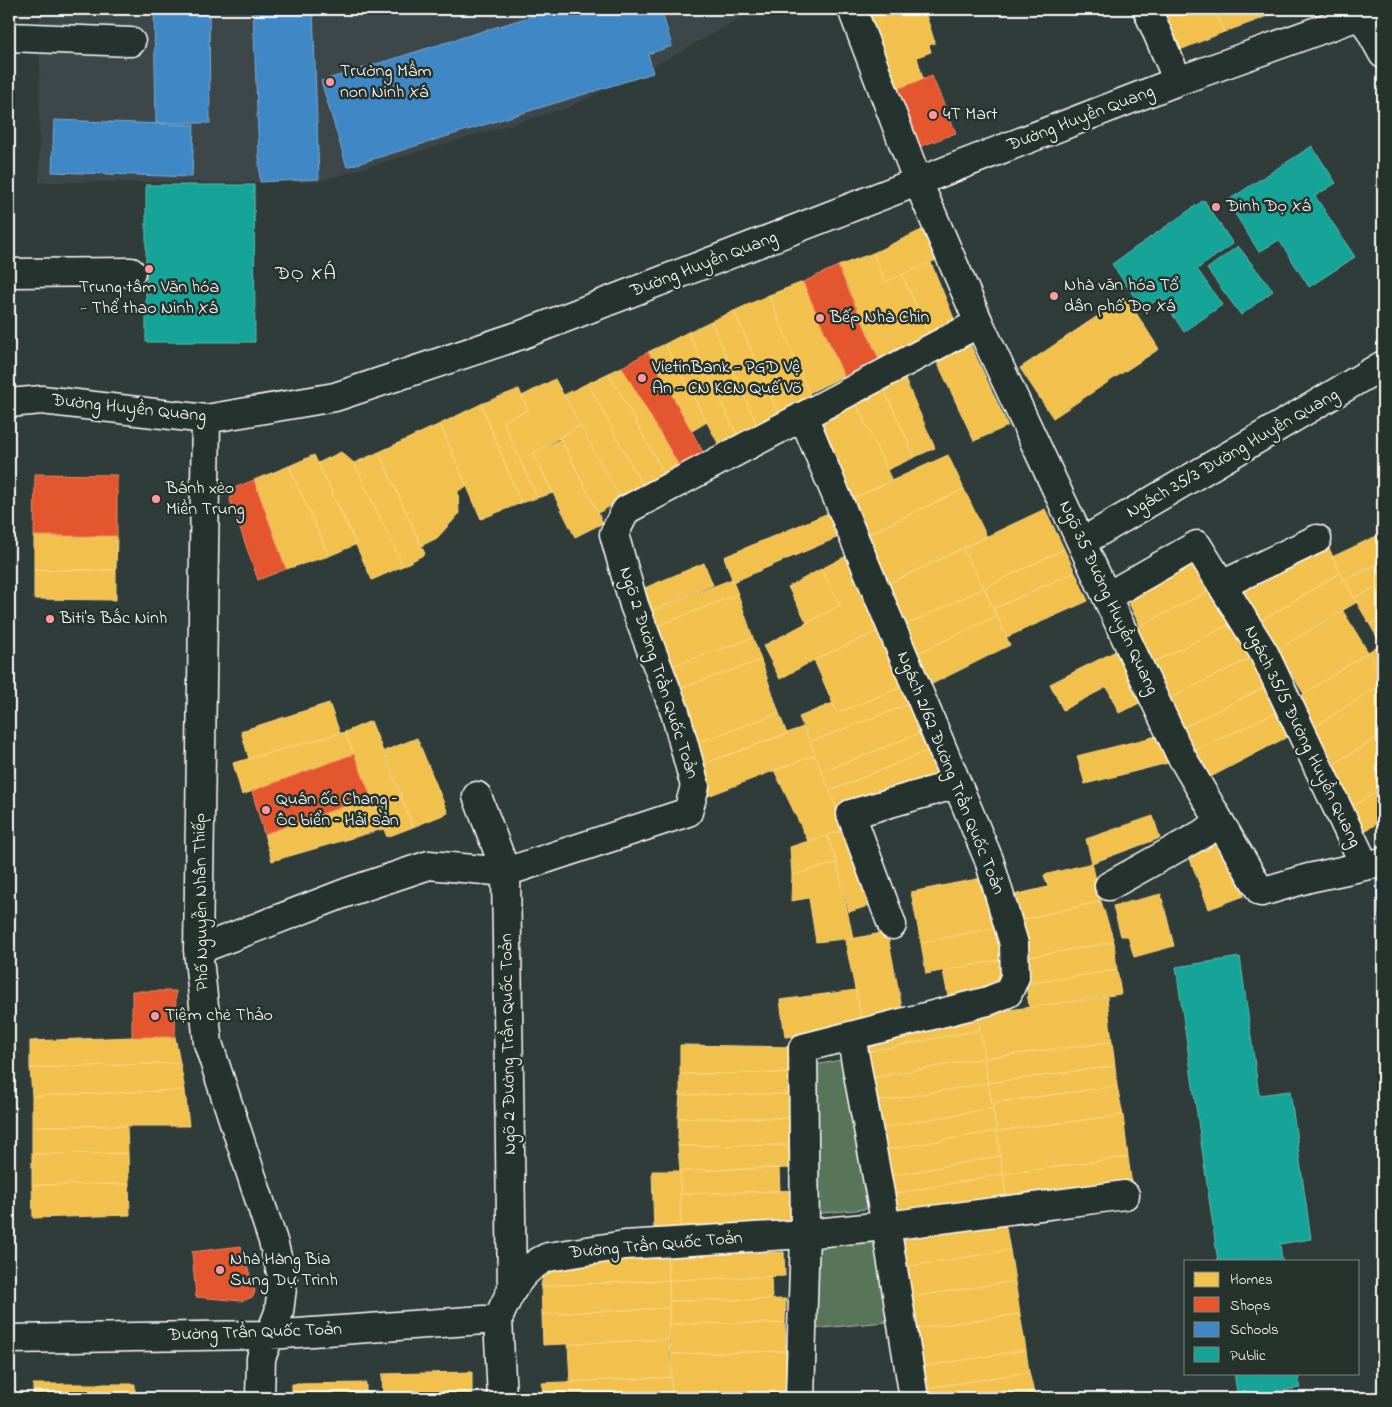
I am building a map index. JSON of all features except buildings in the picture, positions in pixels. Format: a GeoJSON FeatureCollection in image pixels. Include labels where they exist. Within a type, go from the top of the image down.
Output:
{"type":"FeatureCollection","features":[{"type":"Feature","properties":{"kind":"street","name":"Ngõ 35 Đường Huyền Quang"},"geometry":{"type":"LineString","coordinates":[[852,9],[918,182],[979,323],[1108,596],[1180,754],[1261,892],[1374,864]]}},
{"type":"Feature","properties":{"kind":"street"},"geometry":{"type":"LineString","coordinates":[[1147,9],[1178,81]]}},
{"type":"Feature","properties":{"kind":"street","name":"Đường Huyền Quang"},"geometry":{"type":"LineString","coordinates":[[9,403],[42,400],[206,419],[293,406],[344,394],[521,335],[1178,81],[1365,11]]}},
{"type":"Feature","properties":{"kind":"street"},"geometry":{"type":"LineString","coordinates":[[1365,11],[1383,54]]}},
{"type":"Feature","properties":{"kind":"street"},"geometry":{"type":"LineString","coordinates":[[9,37],[132,42]]}},
{"type":"Feature","properties":{"kind":"street"},"geometry":{"type":"LineString","coordinates":[[9,273],[131,272]]}},
{"type":"Feature","properties":{"kind":"street","name":"Ngõ 2 Đường Trần Quốc Toản"},"geometry":{"type":"LineString","coordinates":[[512,1287],[506,872],[688,812],[695,786],[675,712],[634,605],[614,534],[626,510],[979,323]]}},
{"type":"Feature","properties":{"kind":"street","name":"Ngách 35/3 Đường Huyền Quang"},"geometry":{"type":"LineString","coordinates":[[1082,542],[1383,365]]}},
{"type":"Feature","properties":{"kind":"street","name":"Ngách 2/62 Đường Trần Quốc Toản"},"geometry":{"type":"LineString","coordinates":[[803,416],[989,860],[1014,944],[1015,977],[1008,993],[988,1001],[803,1048],[804,1234]]}},
{"type":"Feature","properties":{"kind":"street","name":"Phố Nguyễn Nhân Thiếp"},"geometry":{"type":"LineString","coordinates":[[206,419],[198,950],[208,1043],[273,1241],[281,1272],[279,1312],[261,1358],[260,1398]]}},
{"type":"Feature","properties":{"kind":"street"},"geometry":{"type":"LineString","coordinates":[[1222,585],[1317,538]]}},
{"type":"Feature","properties":{"kind":"street","name":"Ngách 35/5 Đường Huyền Quang"},"geometry":{"type":"LineString","coordinates":[[1108,596],[1197,544],[1264,653],[1374,864]]}},
{"type":"Feature","properties":{"kind":"street"},"geometry":{"type":"LineString","coordinates":[[892,925],[851,814],[957,784]]}},
{"type":"Feature","properties":{"kind":"street"},"geometry":{"type":"LineString","coordinates":[[198,950],[348,892],[429,865],[506,872],[477,796]]}},
{"type":"Feature","properties":{"kind":"street"},"geometry":{"type":"LineString","coordinates":[[1109,886],[1220,824]]}},
{"type":"Feature","properties":{"kind":"street"},"geometry":{"type":"LineString","coordinates":[[851,1036],[886,1226],[914,1398]]}},
{"type":"Feature","properties":{"kind":"street","name":"Đường Trần Quốc Toản"},"geometry":{"type":"LineString","coordinates":[[9,1339],[269,1335],[498,1318],[512,1287],[537,1262],[548,1257],[625,1245],[804,1234],[886,1226],[1125,1195]]}},
{"type":"Feature","properties":{"kind":"street"},"geometry":{"type":"LineString","coordinates":[[800,1398],[804,1234]]}},
{"type":"Feature","properties":{"kind":"street"},"geometry":{"type":"LineString","coordinates":[[498,1318],[502,1398]]}},
{"type":"Feature","properties":{"kind":"shaded area","name":"Trường Mầm non Ninh Xá"},"geometry":{"type":"Polygon","coordinates":[[[40,9],[756,9],[675,55],[567,108],[317,182],[39,182],[40,9]]]}},
{"type":"Feature","properties":{"kind":"green space"},"geometry":{"type":"Polygon","coordinates":[[[851,1058],[876,1208],[813,1214],[810,1066],[851,1058]]]}},
{"type":"Feature","properties":{"kind":"green space"},"geometry":{"type":"Polygon","coordinates":[[[885,1241],[896,1321],[812,1329],[812,1247],[885,1241]]]}},
{"type":"Feature","properties":{"kind":"place","name":"Trường Mầm non Ninh Xá"},"geometry":{"type":"Point","coordinates":[330,82]}},
{"type":"Feature","properties":{"kind":"place","name":"4T Mart"},"geometry":{"type":"Point","coordinates":[933,115]}},
{"type":"Feature","properties":{"kind":"place","name":"Đình Đọ Xá"},"geometry":{"type":"Point","coordinates":[1216,207]}},
{"type":"Feature","properties":{"kind":"place","name":"Trung tâm Văn hóa - Thể thao Ninh Xá"},"geometry":{"type":"Point","coordinates":[149,269]}},
{"type":"Feature","properties":{"kind":"place","name":"Nhà văn hóa Tổ dân phố Đọ Xá"},"geometry":{"type":"Point","coordinates":[1054,296]}},
{"type":"Feature","properties":{"kind":"place","name":"Bếp Nhà Chin"},"geometry":{"type":"Point","coordinates":[820,318]}},
{"type":"Feature","properties":{"kind":"place","name":"VietinBank - PGD Vệ An - CN KCN Quế Võ"},"geometry":{"type":"Point","coordinates":[642,378]}},
{"type":"Feature","properties":{"kind":"place","name":"Bánh xèo Miền Trung"},"geometry":{"type":"Point","coordinates":[156,499]}},
{"type":"Feature","properties":{"kind":"place","name":"Biti's Bắc Ninh"},"geometry":{"type":"Point","coordinates":[50,619]}},
{"type":"Feature","properties":{"kind":"place","name":"Quán ốc Chang – Ốc biển – Hải sản"},"geometry":{"type":"Point","coordinates":[266,810]}},
{"type":"Feature","properties":{"kind":"place","name":"Tiệm chè Thảo"},"geometry":{"type":"Point","coordinates":[155,1016]}},
{"type":"Feature","properties":{"kind":"place","name":"Nhà Hàng Bia Sung Dự Trình"},"geometry":{"type":"Point","coordinates":[220,1270]}},
{"type":"Feature","properties":{"kind":"district","name":"ĐỌ XÁ"},"geometry":{"type":"Point","coordinates":[306,274]}}]}
